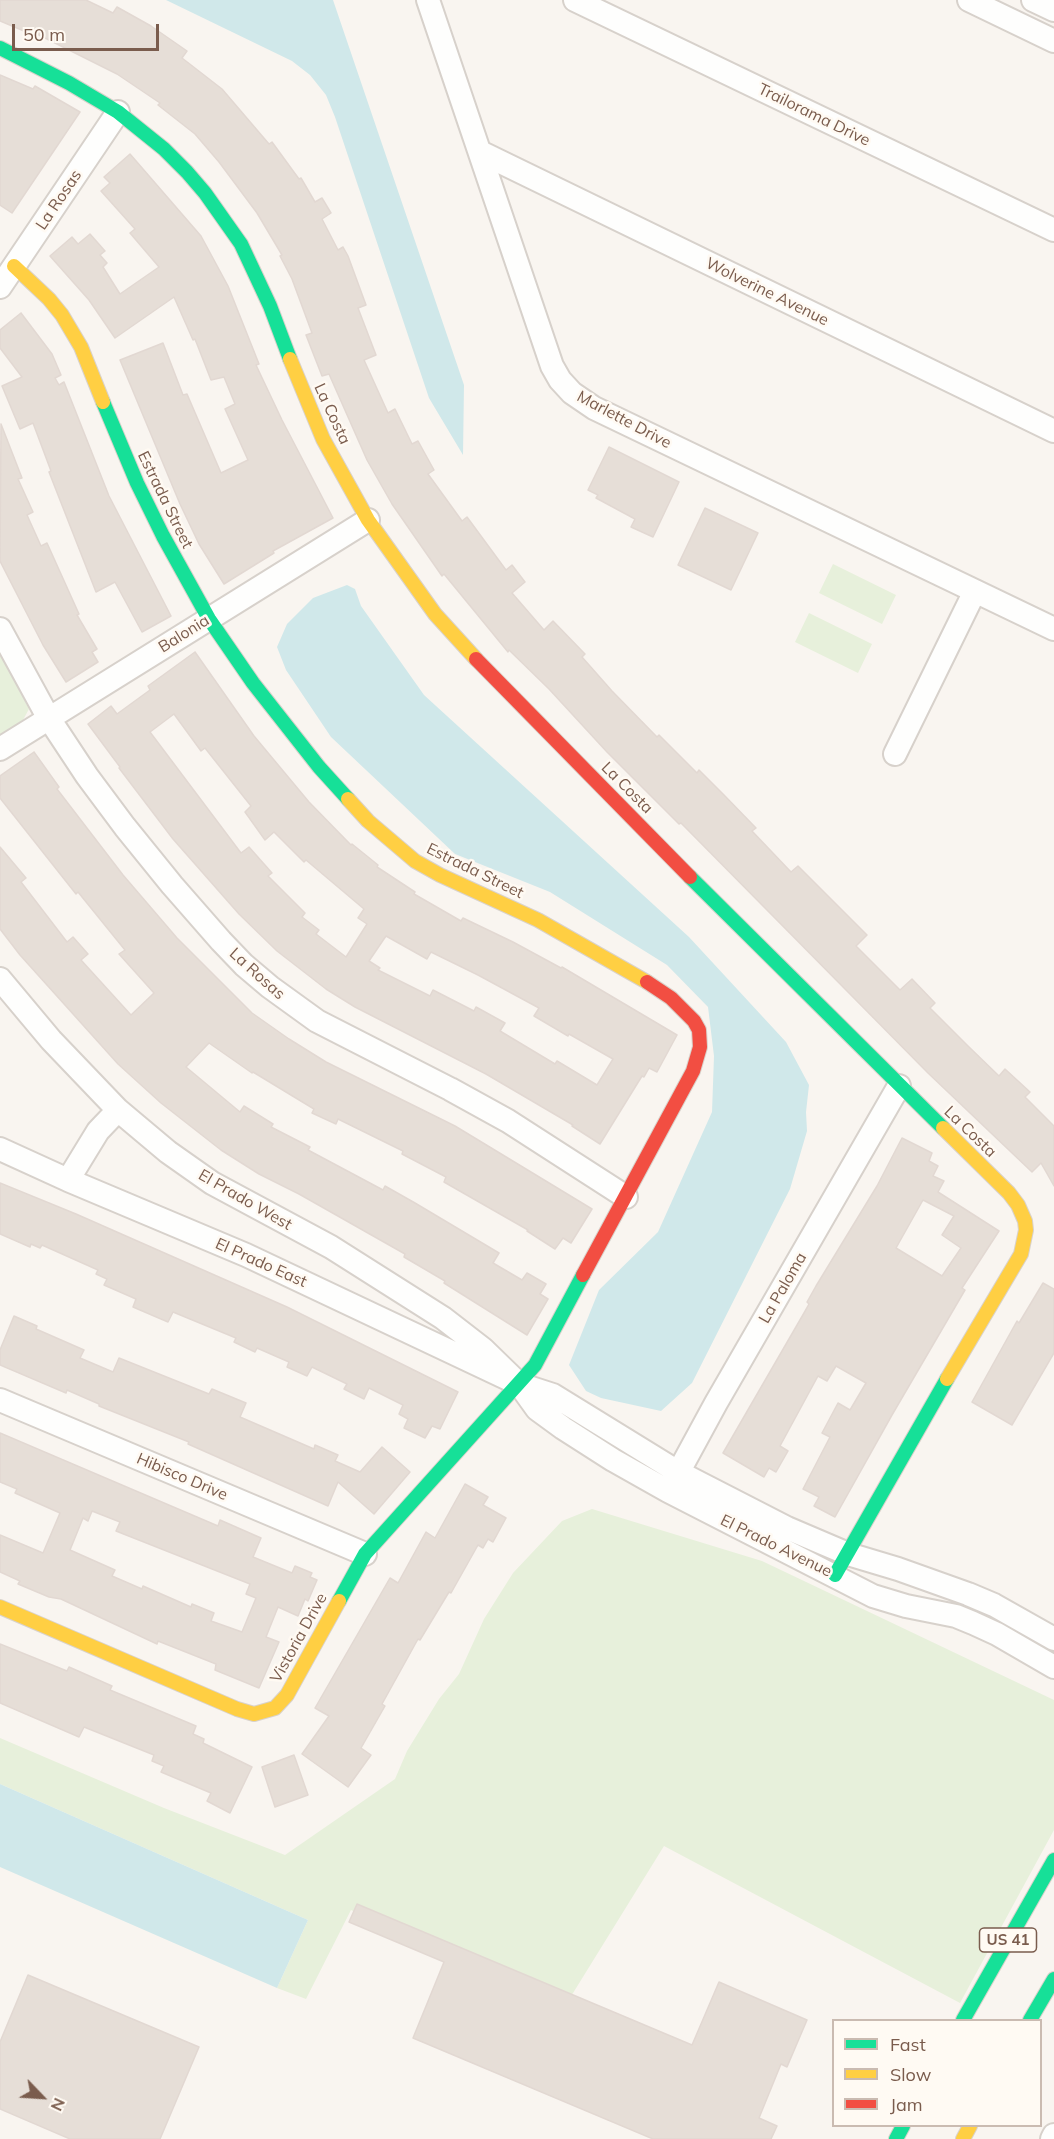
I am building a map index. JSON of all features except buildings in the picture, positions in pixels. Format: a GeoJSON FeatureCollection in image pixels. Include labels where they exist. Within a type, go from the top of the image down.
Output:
{"type":"FeatureCollection","features":[{"type":"Feature","properties":{"kind":"street","name":"Marlette Drive"},"geometry":{"type":"LineString","coordinates":[[428,0],[552,366],[560,380],[572,393],[605,413],[1054,629]]}},
{"type":"Feature","properties":{"kind":"street","name":"Trailorama Drive"},"geometry":{"type":"LineString","coordinates":[[575,0],[1054,230]]}},
{"type":"Feature","properties":{"kind":"street"},"geometry":{"type":"LineString","coordinates":[[969,0],[1054,41]]}},
{"type":"Feature","properties":{"kind":"street"},"geometry":{"type":"LineString","coordinates":[[1033,0],[1054,10]]}},
{"type":"Feature","properties":{"kind":"street","name":"La Costa"},"geometry":{"type":"LineString","coordinates":[[0,48],[60,78],[118,112],[156,142],[187,172],[241,244],[270,306],[323,439],[368,520],[435,614],[468,651],[783,971],[1014,1199],[1025,1221],[1026,1239],[1017,1263],[956,1363],[835,1575]]}},
{"type":"Feature","properties":{"kind":"street","name":"La Rosas"},"geometry":{"type":"LineString","coordinates":[[0,287],[118,112]]}},
{"type":"Feature","properties":{"kind":"street","name":"Wolverine Avenue"},"geometry":{"type":"LineString","coordinates":[[480,152],[1054,430]]}},
{"type":"Feature","properties":{"kind":"street","name":"Estrada Street"},"geometry":{"type":"LineString","coordinates":[[14,266],[49,299],[81,346],[137,483],[163,536],[209,619],[253,683],[319,767],[368,821],[416,861],[440,875],[538,920],[615,962],[671,998],[690,1016],[700,1035],[699,1057],[541,1355],[519,1384]]}},
{"type":"Feature","properties":{"kind":"street","name":"Balonia"},"geometry":{"type":"LineString","coordinates":[[0,749],[48,717],[368,520]]}},
{"type":"Feature","properties":{"kind":"street"},"geometry":{"type":"LineString","coordinates":[[895,754],[975,591]]}},
{"type":"Feature","properties":{"kind":"street","name":"La Rosas"},"geometry":{"type":"LineString","coordinates":[[0,629],[48,717],[87,776],[125,827],[221,941],[270,987],[317,1021],[508,1121],[626,1197]]}},
{"type":"Feature","properties":{"kind":"street","name":"El Prado West"},"geometry":{"type":"LineString","coordinates":[[0,979],[51,1040],[118,1110],[168,1152],[212,1183],[332,1247],[443,1318],[483,1349],[519,1384]]}},
{"type":"Feature","properties":{"kind":"street","name":"La Paloma"},"geometry":{"type":"LineString","coordinates":[[673,1481],[899,1086]]}},
{"type":"Feature","properties":{"kind":"street"},"geometry":{"type":"LineString","coordinates":[[68,1180],[98,1131],[118,1110]]}},
{"type":"Feature","properties":{"kind":"street","name":"El Prado East"},"geometry":{"type":"LineString","coordinates":[[0,1149],[246,1255],[519,1384]]}},
{"type":"Feature","properties":{"kind":"street","name":"El Prado Avenue"},"geometry":{"type":"LineString","coordinates":[[519,1384],[537,1409],[563,1428],[613,1460],[673,1481],[744,1531],[873,1596],[889,1602],[937,1611],[998,1634],[1054,1667]]}},
{"type":"Feature","properties":{"kind":"street","name":"Vistoria Drive"},"geometry":{"type":"LineString","coordinates":[[0,1607],[237,1709],[265,1713],[279,1705],[287,1695],[365,1554],[519,1384]]}},
{"type":"Feature","properties":{"kind":"street","name":"Hibisco Drive"},"geometry":{"type":"LineString","coordinates":[[0,1400],[365,1554]]}},
{"type":"Feature","properties":{"kind":"street"},"geometry":{"type":"LineString","coordinates":[[673,1481],[848,1554],[898,1569],[980,1599],[1054,1639]]}},
{"type":"Feature","properties":{"kind":"street"},"geometry":{"type":"LineString","coordinates":[[970,1622],[980,1599]]}},
{"type":"Feature","properties":{"kind":"street","name":"US 41"},"geometry":{"type":"LineString","coordinates":[[964,2019],[1054,1860]]}},
{"type":"Feature","properties":{"kind":"street"},"geometry":{"type":"LineString","coordinates":[[1031,2019],[1054,1979]]}},
{"type":"Feature","properties":{"kind":"green space"},"geometry":{"type":"Polygon","coordinates":[[[833,564],[896,595],[882,624],[819,593],[833,564]]]}},
{"type":"Feature","properties":{"kind":"green space"},"geometry":{"type":"Polygon","coordinates":[[[809,613],[872,644],[858,673],[795,642],[809,613]]]}},
{"type":"Feature","properties":{"kind":"green space"},"geometry":{"type":"Polygon","coordinates":[[[0,653],[29,709],[23,720],[0,736],[0,653]]]}},
{"type":"Feature","properties":{"kind":"green space"},"geometry":{"type":"Polygon","coordinates":[[[592,1509],[762,1561],[1054,1700],[1054,1830],[960,2003],[664,1846],[565,2006],[351,1910],[306,1999],[277,1988],[308,1920],[0,1784],[0,1738],[164,1808],[285,1855],[395,1779],[407,1751],[439,1699],[459,1674],[484,1619],[513,1573],[562,1521],[592,1509]]]}},
{"type":"Feature","properties":{"kind":"water"},"geometry":{"type":"Polygon","coordinates":[[[166,0],[333,0],[464,385],[463,455],[429,398],[326,95],[310,75],[292,61],[166,0]]]}},
{"type":"Feature","properties":{"kind":"water"},"geometry":{"type":"Polygon","coordinates":[[[347,585],[355,589],[361,606],[424,695],[689,937],[786,1042],[809,1085],[806,1112],[807,1131],[790,1189],[692,1383],[661,1411],[601,1398],[586,1391],[569,1365],[599,1290],[658,1232],[712,1112],[714,1056],[708,1007],[667,965],[550,892],[455,854],[331,737],[286,670],[277,647],[287,624],[313,598],[347,585]]]}},
{"type":"Feature","properties":{"kind":"water"},"geometry":{"type":"Polygon","coordinates":[[[0,1784],[308,1920],[277,1988],[0,1867],[0,1784]]]}},
{"type":"Feature","properties":{"kind":"traffic: fast"},"geometry":{"type":"LineString","coordinates":[[0,48],[69,83],[118,112],[164,149],[187,172],[205,193],[241,244],[270,306],[290,359]]}},
{"type":"Feature","properties":{"kind":"traffic: fast"},"geometry":{"type":"LineString","coordinates":[[103,402],[137,483],[163,536],[209,619],[253,683],[319,767],[348,799]]}},
{"type":"Feature","properties":{"kind":"traffic: fast"},"geometry":{"type":"LineString","coordinates":[[690,877],[943,1128]]}},
{"type":"Feature","properties":{"kind":"traffic: fast"},"geometry":{"type":"LineString","coordinates":[[339,1601],[365,1554],[535,1365],[583,1275]]}},
{"type":"Feature","properties":{"kind":"traffic: fast"},"geometry":{"type":"LineString","coordinates":[[835,1575],[947,1379]]}},
{"type":"Feature","properties":{"kind":"traffic: fast"},"geometry":{"type":"LineString","coordinates":[[964,2019],[1054,1860]]}},
{"type":"Feature","properties":{"kind":"traffic: fast"},"geometry":{"type":"LineString","coordinates":[[1031,2019],[1054,1979]]}},
{"type":"Feature","properties":{"kind":"traffic: fast"},"geometry":{"type":"LineString","coordinates":[[896,2139],[902,2127]]}},
{"type":"Feature","properties":{"kind":"traffic: slow"},"geometry":{"type":"LineString","coordinates":[[14,266],[49,299],[62,315],[81,347],[103,402]]}},
{"type":"Feature","properties":{"kind":"traffic: slow"},"geometry":{"type":"LineString","coordinates":[[290,359],[323,439],[368,520],[435,614],[476,659]]}},
{"type":"Feature","properties":{"kind":"traffic: slow"},"geometry":{"type":"LineString","coordinates":[[348,799],[368,821],[415,861],[440,875],[538,920],[647,982]]}},
{"type":"Feature","properties":{"kind":"traffic: slow"},"geometry":{"type":"LineString","coordinates":[[943,1128],[1009,1193],[1018,1205],[1026,1230],[1021,1254],[947,1379]]}},
{"type":"Feature","properties":{"kind":"traffic: slow"},"geometry":{"type":"LineString","coordinates":[[0,1607],[237,1709],[254,1714],[275,1708],[287,1695],[339,1601]]}},
{"type":"Feature","properties":{"kind":"traffic: slow"},"geometry":{"type":"LineString","coordinates":[[963,2139],[969,2127]]}},
{"type":"Feature","properties":{"kind":"traffic: jam"},"geometry":{"type":"LineString","coordinates":[[476,659],[690,877]]}},
{"type":"Feature","properties":{"kind":"traffic: jam"},"geometry":{"type":"LineString","coordinates":[[583,1275],[693,1071],[700,1047],[699,1030],[694,1021],[671,998],[647,982]]}}]}
